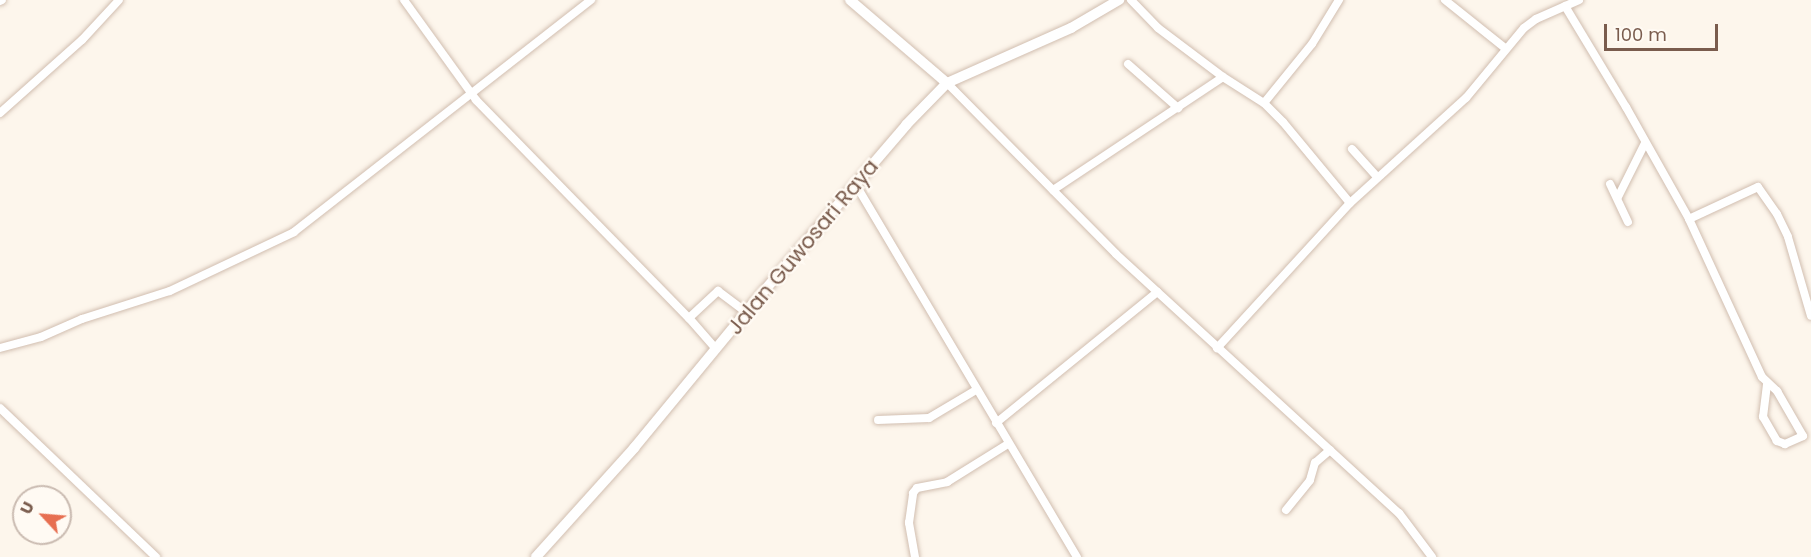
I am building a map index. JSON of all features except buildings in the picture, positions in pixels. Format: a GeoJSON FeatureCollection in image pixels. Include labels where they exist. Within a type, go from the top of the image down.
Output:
{"type":"FeatureCollection","features":[{"type":"Feature","properties":{"kind":"street"},"geometry":{"type":"LineString","coordinates":[[0,113],[82,40],[119,0]]}},
{"type":"Feature","properties":{"kind":"street"},"geometry":{"type":"LineString","coordinates":[[404,0],[471,92],[689,318],[716,349]]}},
{"type":"Feature","properties":{"kind":"street"},"geometry":{"type":"LineString","coordinates":[[0,348],[41,337],[82,319],[170,291],[294,232],[591,0]]}},
{"type":"Feature","properties":{"kind":"street"},"geometry":{"type":"LineString","coordinates":[[850,0],[947,83],[1157,292],[1399,513],[1432,557]]}},
{"type":"Feature","properties":{"kind":"street","name":"Jalan Guwosari Raya"},"geometry":{"type":"LineString","coordinates":[[536,557],[634,448],[746,312],[906,125],[947,83],[1071,28],[1119,0]]}},
{"type":"Feature","properties":{"kind":"street"},"geometry":{"type":"LineString","coordinates":[[1131,0],[1158,28],[1222,77],[1264,103],[1283,122],[1350,202]]}},
{"type":"Feature","properties":{"kind":"street"},"geometry":{"type":"LineString","coordinates":[[1264,103],[1312,44],[1339,0]]}},
{"type":"Feature","properties":{"kind":"street"},"geometry":{"type":"LineString","coordinates":[[1445,0],[1505,48]]}},
{"type":"Feature","properties":{"kind":"street"},"geometry":{"type":"LineString","coordinates":[[1217,348],[1350,202],[1376,176],[1466,98],[1505,48],[1524,28],[1579,0]]}},
{"type":"Feature","properties":{"kind":"street"},"geometry":{"type":"LineString","coordinates":[[1564,6],[1689,219],[1762,377],[1767,384],[1778,391],[1803,436],[1785,444],[1777,441],[1763,417],[1767,384]]}},
{"type":"Feature","properties":{"kind":"street"},"geometry":{"type":"LineString","coordinates":[[1128,64],[1152,87],[1171,99],[1178,108]]}},
{"type":"Feature","properties":{"kind":"street"},"geometry":{"type":"LineString","coordinates":[[1053,190],[1222,77]]}},
{"type":"Feature","properties":{"kind":"street"},"geometry":{"type":"LineString","coordinates":[[1618,197],[1645,143]]}},
{"type":"Feature","properties":{"kind":"street"},"geometry":{"type":"LineString","coordinates":[[1352,149],[1376,176]]}},
{"type":"Feature","properties":{"kind":"street"},"geometry":{"type":"LineString","coordinates":[[1610,184],[1628,222]]}},
{"type":"Feature","properties":{"kind":"street"},"geometry":{"type":"LineString","coordinates":[[856,185],[1077,557]]}},
{"type":"Feature","properties":{"kind":"street"},"geometry":{"type":"LineString","coordinates":[[1689,219],[1758,187],[1777,214],[1788,237],[1811,316]]}},
{"type":"Feature","properties":{"kind":"street"},"geometry":{"type":"LineString","coordinates":[[689,318],[718,291],[746,312]]}},
{"type":"Feature","properties":{"kind":"street"},"geometry":{"type":"LineString","coordinates":[[996,423],[1157,292]]}},
{"type":"Feature","properties":{"kind":"street"},"geometry":{"type":"LineString","coordinates":[[878,420],[929,418],[976,390]]}},
{"type":"Feature","properties":{"kind":"street"},"geometry":{"type":"LineString","coordinates":[[0,408],[156,557]]}},
{"type":"Feature","properties":{"kind":"street"},"geometry":{"type":"LineString","coordinates":[[913,556],[909,524],[913,493],[917,488],[947,482],[1008,444]]}},
{"type":"Feature","properties":{"kind":"street"},"geometry":{"type":"LineString","coordinates":[[1286,510],[1310,480],[1315,463],[1330,450]]}}]}
